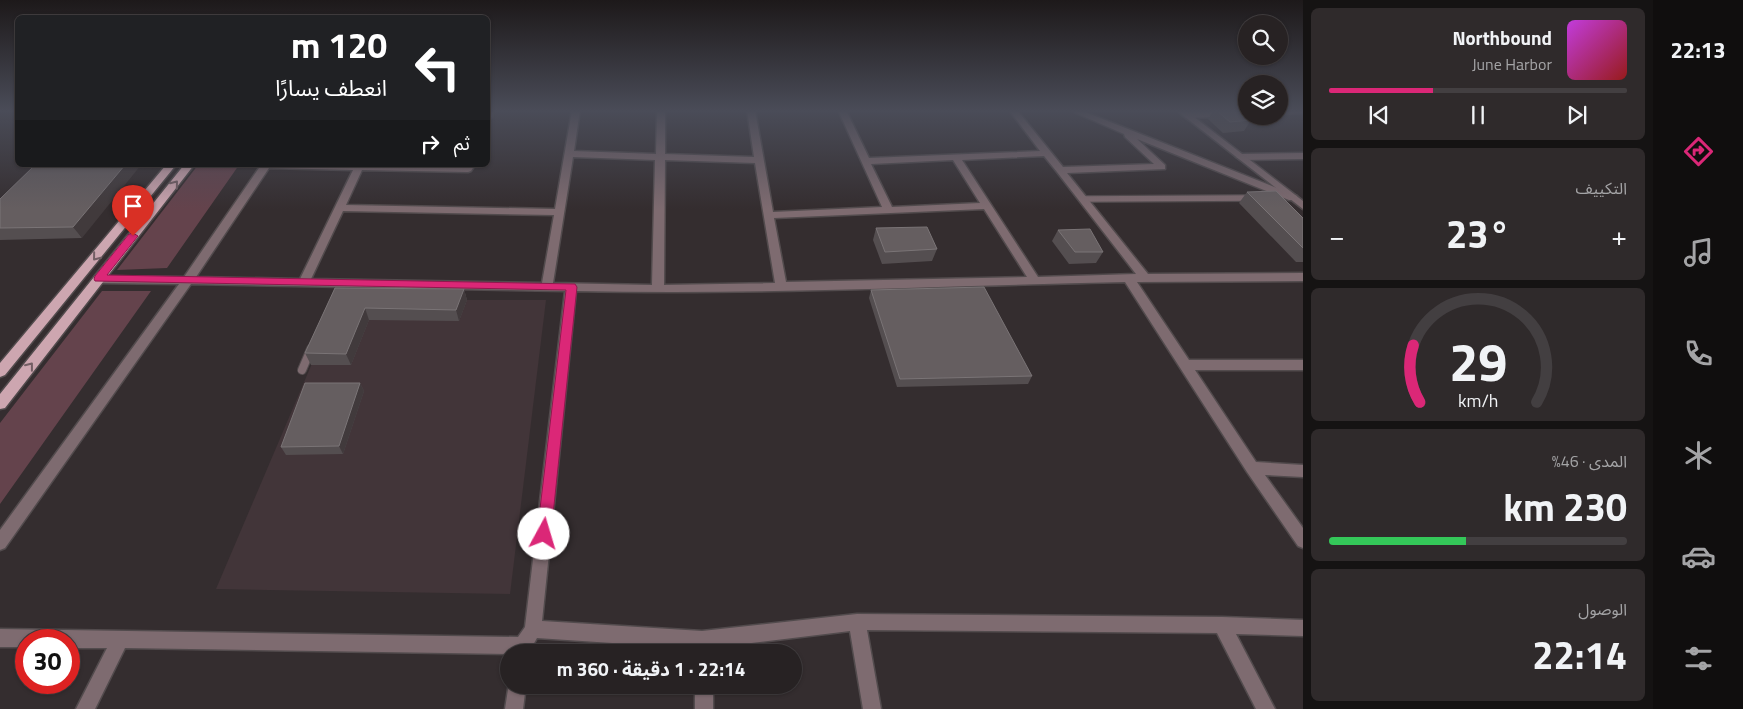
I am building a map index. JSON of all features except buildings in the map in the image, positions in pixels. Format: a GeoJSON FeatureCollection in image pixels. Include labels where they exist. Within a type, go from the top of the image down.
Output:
{"type":"FeatureCollection","features":[{"type":"Feature","properties":{"kind":"main road"},"geometry":{"type":"LineString","coordinates":[[0,372],[169,167]]}},
{"type":"Feature","properties":{"kind":"main road"},"geometry":{"type":"LineString","coordinates":[[0,404],[187,167]]}},
{"type":"Feature","properties":{"kind":"street"},"geometry":{"type":"LineString","coordinates":[[547,286],[571,143]]}},
{"type":"Feature","properties":{"kind":"street"},"geometry":{"type":"LineString","coordinates":[[658,289],[660,143]]}},
{"type":"Feature","properties":{"kind":"street"},"geometry":{"type":"LineString","coordinates":[[757,143],[781,287]]}},
{"type":"Feature","properties":{"kind":"street"},"geometry":{"type":"LineString","coordinates":[[857,143],[888,210]]}},
{"type":"Feature","properties":{"kind":"street"},"geometry":{"type":"LineString","coordinates":[[1039,143],[1145,278]]}},
{"type":"Feature","properties":{"kind":"street"},"geometry":{"type":"LineString","coordinates":[[1060,170],[1162,168],[1136,143]]}},
{"type":"Feature","properties":{"kind":"street"},"geometry":{"type":"LineString","coordinates":[[1156,143],[1293,198]]}},
{"type":"Feature","properties":{"kind":"street"},"geometry":{"type":"LineString","coordinates":[[1223,143],[1303,206]]}},
{"type":"Feature","properties":{"kind":"street"},"geometry":{"type":"LineString","coordinates":[[865,161],[1047,153]]}},
{"type":"Feature","properties":{"kind":"street"},"geometry":{"type":"LineString","coordinates":[[569,154],[760,160]]}},
{"type":"Feature","properties":{"kind":"street"},"geometry":{"type":"LineString","coordinates":[[955,156],[1035,281]]}},
{"type":"Feature","properties":{"kind":"street"},"geometry":{"type":"LineString","coordinates":[[1241,157],[1303,156]]}},
{"type":"Feature","properties":{"kind":"street"},"geometry":{"type":"LineString","coordinates":[[0,543],[188,280],[265,167]]}},
{"type":"Feature","properties":{"kind":"street"},"geometry":{"type":"LineString","coordinates":[[304,282],[359,167],[468,169],[469,167]]}},
{"type":"Feature","properties":{"kind":"street"},"geometry":{"type":"LineString","coordinates":[[769,215],[987,206]]}},
{"type":"Feature","properties":{"kind":"street"},"geometry":{"type":"LineString","coordinates":[[340,208],[559,212]]}},
{"type":"Feature","properties":{"kind":"street"},"geometry":{"type":"LineString","coordinates":[[99,279],[304,282],[340,287],[547,286],[658,289],[1145,278],[1303,277]]}},
{"type":"Feature","properties":{"kind":"street"},"geometry":{"type":"LineString","coordinates":[[1129,279],[1252,468],[1303,541]]}},
{"type":"Feature","properties":{"kind":"street"},"geometry":{"type":"LineString","coordinates":[[526,644],[533,629],[571,287]]}},
{"type":"Feature","properties":{"kind":"street"},"geometry":{"type":"LineString","coordinates":[[1186,365],[1303,365]]}},
{"type":"Feature","properties":{"kind":"street"},"geometry":{"type":"LineString","coordinates":[[1252,468],[1303,471]]}},
{"type":"Feature","properties":{"kind":"street"},"geometry":{"type":"LineString","coordinates":[[856,622],[872,709]]}},
{"type":"Feature","properties":{"kind":"street"},"geometry":{"type":"LineString","coordinates":[[716,644],[856,622],[1222,625],[1303,628]]}},
{"type":"Feature","properties":{"kind":"street"},"geometry":{"type":"LineString","coordinates":[[1222,625],[1266,709]]}},
{"type":"Feature","properties":{"kind":"street"},"geometry":{"type":"LineString","coordinates":[[533,629],[683,644]]}},
{"type":"Feature","properties":{"kind":"street"},"geometry":{"type":"LineString","coordinates":[[0,638],[121,639],[500,648]]}},
{"type":"Feature","properties":{"kind":"street"},"geometry":{"type":"LineString","coordinates":[[86,709],[121,639]]}},
{"type":"Feature","properties":{"kind":"street"},"geometry":{"type":"LineString","coordinates":[[514,709],[516,694]]}},
{"type":"Feature","properties":{"kind":"street"},"geometry":{"type":"LineString","coordinates":[[704,694],[704,709]]}},
{"type":"Feature","properties":{"kind":"lane"},"geometry":{"type":"LineString","coordinates":[[1083,200],[1263,198]]}},
{"type":"Feature","properties":{"kind":"lane"},"geometry":{"type":"LineString","coordinates":[[1273,198],[1293,198]]}},
{"type":"Feature","properties":{"kind":"lane"},"geometry":{"type":"LineString","coordinates":[[302,370],[314,344]]}},
{"type":"Feature","properties":{"kind":"shaded area"},"geometry":{"type":"Polygon","coordinates":[[[196,167],[238,167],[167,268],[117,270],[196,167]]]}},
{"type":"Feature","properties":{"kind":"shaded area"},"geometry":{"type":"Polygon","coordinates":[[[102,291],[151,291],[0,504],[0,423],[102,291]]]}},
{"type":"Feature","properties":{"kind":"shaded area"},"geometry":{"type":"Polygon","coordinates":[[[339,300],[546,300],[510,594],[216,589],[339,300]]]}},
{"type":"Feature","properties":{"kind":"route"},"geometry":{"type":"LineString","coordinates":[[133,236],[99,279],[571,287],[544,534]]}}]}
